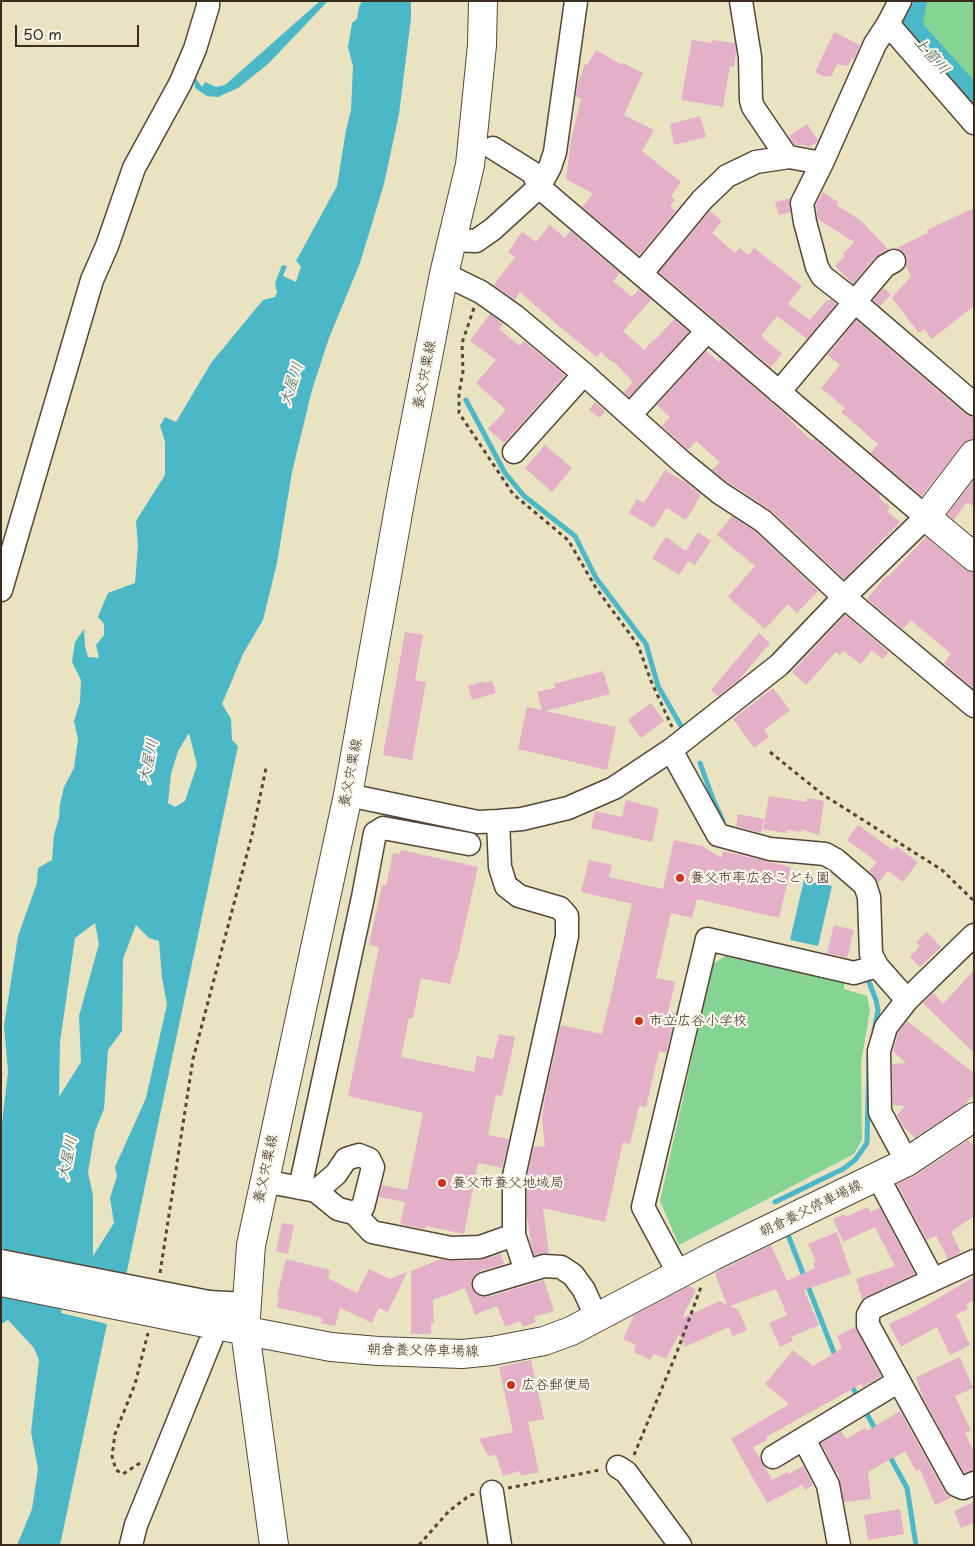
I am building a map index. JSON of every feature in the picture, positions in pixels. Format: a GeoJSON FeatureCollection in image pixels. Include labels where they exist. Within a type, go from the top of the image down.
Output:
{"type":"FeatureCollection","features":[{"type":"Feature","properties":{"kind":"main road","name":"養父宍粟線"},"geometry":{"type":"LineString","coordinates":[[274,1545],[246,1317],[251,1245],[348,794],[403,485],[444,274],[470,166],[482,45],[483,1]]}},
{"type":"Feature","properties":{"kind":"main road"},"geometry":{"type":"LineString","coordinates":[[974,454],[926,517],[974,557]]}},
{"type":"Feature","properties":{"kind":"main road","name":"朝倉養父停車場線"},"geometry":{"type":"LineString","coordinates":[[1,1282],[210,1317],[246,1317],[331,1347],[462,1354],[492,1351],[544,1341],[597,1319],[713,1256],[907,1162],[974,1117]]}},
{"type":"Feature","properties":{"kind":"street"},"geometry":{"type":"LineString","coordinates":[[1,590],[92,280],[107,246],[134,168],[180,84],[195,49],[208,1]]}},
{"type":"Feature","properties":{"kind":"street"},"geometry":{"type":"LineString","coordinates":[[452,240],[476,241],[493,229],[539,187],[550,167],[555,152],[576,1]]}},
{"type":"Feature","properties":{"kind":"street"},"geometry":{"type":"LineString","coordinates":[[741,1],[750,56],[753,107],[786,157]]}},
{"type":"Feature","properties":{"kind":"street"},"geometry":{"type":"LineString","coordinates":[[900,1],[875,44],[802,203],[805,222],[817,267],[822,276],[974,404]]}},
{"type":"Feature","properties":{"kind":"street"},"geometry":{"type":"LineString","coordinates":[[888,24],[974,123]]}},
{"type":"Feature","properties":{"kind":"street"},"geometry":{"type":"LineString","coordinates":[[348,794],[478,822],[522,819],[568,808],[614,788],[675,747],[779,665],[844,597],[926,517],[539,187],[533,172],[493,148]]}},
{"type":"Feature","properties":{"kind":"street"},"geometry":{"type":"LineString","coordinates":[[641,274],[702,200],[727,176],[756,162],[786,157],[822,163]]}},
{"type":"Feature","properties":{"kind":"street"},"geometry":{"type":"LineString","coordinates":[[779,392],[885,266],[894,261]]}},
{"type":"Feature","properties":{"kind":"street"},"geometry":{"type":"LineString","coordinates":[[444,274],[481,292],[515,316],[584,374],[682,462],[720,493],[763,522],[844,597],[974,706]]}},
{"type":"Feature","properties":{"kind":"street"},"geometry":{"type":"LineString","coordinates":[[630,416],[708,330]]}},
{"type":"Feature","properties":{"kind":"street"},"geometry":{"type":"LineString","coordinates":[[514,452],[584,374]]}},
{"type":"Feature","properties":{"kind":"street"},"geometry":{"type":"LineString","coordinates":[[675,747],[718,835],[770,849],[825,854],[836,860],[865,885],[869,897],[871,954],[877,966],[907,1000]]}},
{"type":"Feature","properties":{"kind":"street"},"geometry":{"type":"LineString","coordinates":[[498,821],[500,867],[506,886],[519,896],[560,908],[567,916],[567,936],[514,1176],[514,1235],[526,1271]]}},
{"type":"Feature","properties":{"kind":"street"},"geometry":{"type":"LineString","coordinates":[[308,1190],[375,833],[383,828],[470,844]]}},
{"type":"Feature","properties":{"kind":"street"},"geometry":{"type":"LineString","coordinates":[[907,1162],[880,1112],[879,1051],[886,1027],[907,1000],[974,935]]}},
{"type":"Feature","properties":{"kind":"street"},"geometry":{"type":"LineString","coordinates":[[679,1274],[643,1207],[707,939],[854,974],[877,966]]}},
{"type":"Feature","properties":{"kind":"street"},"geometry":{"type":"LineString","coordinates":[[308,1190],[336,1174],[346,1159],[359,1155],[369,1159],[373,1167],[363,1207],[354,1214]]}},
{"type":"Feature","properties":{"kind":"street"},"geometry":{"type":"LineString","coordinates":[[878,1177],[933,1280]]}},
{"type":"Feature","properties":{"kind":"street"},"geometry":{"type":"LineString","coordinates":[[264,1181],[308,1190],[338,1209],[354,1214],[372,1232],[451,1248],[480,1247],[514,1235]]}},
{"type":"Feature","properties":{"kind":"street"},"geometry":{"type":"LineString","coordinates":[[1,1261],[210,1317],[136,1525],[131,1545]]}},
{"type":"Feature","properties":{"kind":"street"},"geometry":{"type":"LineString","coordinates":[[974,1261],[872,1308],[868,1315],[868,1324],[956,1484],[962,1488],[974,1483]]}},
{"type":"Feature","properties":{"kind":"street"},"geometry":{"type":"LineString","coordinates":[[484,1284],[544,1266],[561,1267],[573,1275],[584,1290],[597,1319]]}},
{"type":"Feature","properties":{"kind":"street"},"geometry":{"type":"LineString","coordinates":[[773,1457],[899,1381]]}},
{"type":"Feature","properties":{"kind":"street"},"geometry":{"type":"LineString","coordinates":[[804,1439],[828,1485],[839,1545]]}},
{"type":"Feature","properties":{"kind":"street"},"geometry":{"type":"LineString","coordinates":[[622,1469],[680,1545]]}},
{"type":"Feature","properties":{"kind":"street"},"geometry":{"type":"LineString","coordinates":[[492,1492],[500,1545]]}},
{"type":"Feature","properties":{"kind":"path"},"geometry":{"type":"LineString","coordinates":[[481,292],[462,342],[463,371],[459,394],[459,413],[513,494],[568,540],[596,588],[638,646],[675,747]]}},
{"type":"Feature","properties":{"kind":"path"},"geometry":{"type":"LineString","coordinates":[[770,752],[829,799],[942,870],[974,901]]}},
{"type":"Feature","properties":{"kind":"path"},"geometry":{"type":"LineString","coordinates":[[158,1280],[192,1059],[249,844],[266,768]]}},
{"type":"Feature","properties":{"kind":"path"},"geometry":{"type":"LineString","coordinates":[[622,1469],[638,1447],[658,1394],[677,1352],[713,1256]]}},
{"type":"Feature","properties":{"kind":"path"},"geometry":{"type":"LineString","coordinates":[[142,1460],[124,1474],[116,1470],[112,1456],[115,1434],[135,1384],[150,1325]]}},
{"type":"Feature","properties":{"kind":"green space"},"geometry":{"type":"Polygon","coordinates":[[[923,1],[974,1],[974,84],[921,23],[918,11],[923,1]]]}},
{"type":"Feature","properties":{"kind":"green space"},"geometry":{"type":"Polygon","coordinates":[[[732,952],[844,982],[844,989],[867,996],[870,1010],[861,1063],[862,1140],[854,1154],[679,1245],[660,1201],[713,964],[732,952]]]}},
{"type":"Feature","properties":{"kind":"water"},"geometry":{"type":"Polygon","coordinates":[[[320,1],[328,1],[268,64],[238,88],[218,97],[207,96],[195,88],[194,76],[202,87],[205,82],[216,87],[225,85],[320,1]]]}},
{"type":"Feature","properties":{"kind":"water","name":"大屋川"},"geometry":{"type":"Polygon","coordinates":[[[362,1],[411,1],[411,18],[399,114],[384,184],[360,263],[329,338],[312,390],[292,472],[277,563],[263,620],[243,654],[222,704],[231,719],[232,740],[238,746],[127,1271],[116,1311],[63,1298],[61,1313],[107,1324],[60,1545],[17,1545],[32,1509],[38,1469],[31,1432],[39,1360],[34,1348],[8,1320],[1,1324],[1,1131],[8,1072],[4,1026],[18,936],[37,883],[38,868],[52,860],[54,835],[64,787],[74,768],[78,739],[74,721],[80,702],[81,680],[72,662],[75,642],[84,629],[88,657],[99,658],[96,645],[104,635],[104,624],[98,617],[108,593],[135,583],[138,546],[136,521],[165,475],[165,441],[160,426],[165,417],[176,422],[211,363],[263,300],[275,297],[277,292],[275,283],[282,265],[287,266],[283,276],[296,282],[301,266],[296,261],[337,186],[351,110],[353,66],[348,47],[352,23],[357,19],[362,1]],[[189,733],[178,751],[171,774],[168,803],[175,807],[185,801],[197,765],[189,733]],[[95,923],[75,938],[60,1042],[59,1097],[81,1062],[79,1016],[99,944],[95,923]],[[136,925],[123,959],[122,1031],[108,1050],[104,1109],[95,1131],[88,1172],[93,1196],[93,1256],[114,1223],[110,1198],[117,1176],[115,1167],[146,1098],[167,1004],[162,978],[159,941],[149,938],[136,925]]]}},
{"type":"Feature","properties":{"kind":"water"},"geometry":{"type":"Polygon","coordinates":[[[804,880],[832,886],[818,946],[790,940],[804,880]]]}},
{"type":"Feature","properties":{"kind":"building"},"geometry":{"type":"Polygon","coordinates":[[[834,32],[860,45],[854,59],[852,58],[848,66],[837,64],[832,76],[824,77],[815,72],[834,32]]]}},
{"type":"Feature","properties":{"kind":"building"},"geometry":{"type":"Polygon","coordinates":[[[692,40],[712,43],[712,40],[735,43],[734,67],[730,66],[723,107],[681,100],[692,40]]]}},
{"type":"Feature","properties":{"kind":"building"},"geometry":{"type":"Polygon","coordinates":[[[596,50],[622,65],[623,63],[643,73],[624,115],[654,130],[642,151],[681,182],[671,196],[675,200],[670,206],[676,211],[639,255],[582,207],[593,194],[566,179],[571,140],[581,99],[576,96],[578,83],[585,64],[587,65],[596,50]]]}},
{"type":"Feature","properties":{"kind":"building"},"geometry":{"type":"Polygon","coordinates":[[[700,116],[706,137],[674,145],[670,124],[700,116]]]}},
{"type":"Feature","properties":{"kind":"building"},"geometry":{"type":"Polygon","coordinates":[[[807,124],[818,140],[817,142],[809,147],[794,145],[789,136],[807,124]]]}},
{"type":"Feature","properties":{"kind":"building"},"geometry":{"type":"Polygon","coordinates":[[[823,192],[838,202],[836,205],[860,220],[888,249],[875,257],[853,284],[835,266],[845,256],[843,254],[854,242],[818,219],[816,205],[823,192]]]}},
{"type":"Feature","properties":{"kind":"building"},"geometry":{"type":"Polygon","coordinates":[[[790,198],[790,212],[779,215],[775,202],[790,198]]]}},
{"type":"Feature","properties":{"kind":"building"},"geometry":{"type":"Polygon","coordinates":[[[974,208],[974,306],[932,339],[924,329],[919,333],[892,298],[911,276],[906,266],[906,255],[897,248],[928,233],[927,230],[974,208]]]}},
{"type":"Feature","properties":{"kind":"building"},"geometry":{"type":"Polygon","coordinates":[[[710,211],[722,221],[712,233],[735,253],[739,248],[749,255],[754,248],[802,286],[788,304],[810,320],[827,300],[831,299],[836,304],[807,339],[777,316],[761,336],[782,354],[771,367],[659,272],[710,211]]]}},
{"type":"Feature","properties":{"kind":"building"},"geometry":{"type":"Polygon","coordinates":[[[550,225],[565,238],[570,231],[620,273],[613,281],[632,297],[639,289],[651,300],[623,331],[644,350],[674,319],[689,332],[629,397],[624,392],[633,382],[613,361],[601,352],[597,357],[520,292],[515,300],[494,285],[515,257],[508,252],[522,232],[536,242],[550,225]]]}},
{"type":"Feature","properties":{"kind":"building"},"geometry":{"type":"Polygon","coordinates":[[[884,288],[891,295],[880,306],[873,300],[884,288]]]}},
{"type":"Feature","properties":{"kind":"building"},"geometry":{"type":"Polygon","coordinates":[[[490,314],[503,324],[499,329],[520,346],[524,341],[565,375],[504,443],[488,429],[506,410],[476,383],[496,360],[470,341],[490,314]]]}},
{"type":"Feature","properties":{"kind":"building"},"geometry":{"type":"Polygon","coordinates":[[[856,320],[965,414],[974,417],[974,439],[968,440],[962,445],[922,496],[871,453],[878,444],[841,412],[845,408],[821,388],[840,365],[828,355],[856,320]]]}},
{"type":"Feature","properties":{"kind":"building"},"geometry":{"type":"Polygon","coordinates":[[[706,351],[719,362],[721,359],[786,415],[812,441],[814,439],[880,495],[879,498],[890,507],[887,511],[900,522],[844,579],[772,511],[712,470],[720,462],[696,441],[688,450],[662,426],[670,417],[657,405],[706,351]]]}},
{"type":"Feature","properties":{"kind":"building"},"geometry":{"type":"Polygon","coordinates":[[[595,402],[605,411],[600,418],[589,410],[595,402]]]}},
{"type":"Feature","properties":{"kind":"building"},"geometry":{"type":"Polygon","coordinates":[[[545,445],[572,468],[552,492],[525,468],[545,445]]]}},
{"type":"Feature","properties":{"kind":"building"},"geometry":{"type":"Polygon","coordinates":[[[665,470],[688,484],[701,495],[686,520],[666,508],[654,528],[629,513],[637,499],[644,503],[665,470]]]}},
{"type":"Feature","properties":{"kind":"building"},"geometry":{"type":"Polygon","coordinates":[[[974,480],[974,507],[967,502],[954,520],[947,515],[974,480]]]}},
{"type":"Feature","properties":{"kind":"building"},"geometry":{"type":"Polygon","coordinates":[[[732,516],[755,531],[818,591],[797,613],[788,604],[765,629],[728,597],[755,566],[717,535],[732,516]]]}},
{"type":"Feature","properties":{"kind":"building"},"geometry":{"type":"Polygon","coordinates":[[[698,532],[711,541],[695,565],[688,561],[679,575],[652,558],[666,537],[686,551],[698,532]]]}},
{"type":"Feature","properties":{"kind":"building"},"geometry":{"type":"Polygon","coordinates":[[[926,537],[964,569],[974,572],[974,689],[944,663],[951,654],[911,620],[903,629],[867,599],[887,575],[888,577],[926,537]]]}},
{"type":"Feature","properties":{"kind":"building"},"geometry":{"type":"Polygon","coordinates":[[[845,615],[889,652],[883,659],[872,650],[861,664],[843,651],[840,655],[836,652],[806,685],[792,672],[845,615]]]}},
{"type":"Feature","properties":{"kind":"building"},"geometry":{"type":"Polygon","coordinates":[[[405,632],[423,635],[415,680],[426,682],[412,760],[383,755],[405,632]]]}},
{"type":"Feature","properties":{"kind":"building"},"geometry":{"type":"Polygon","coordinates":[[[759,633],[770,643],[738,681],[718,696],[711,690],[759,633]]]}},
{"type":"Feature","properties":{"kind":"building"},"geometry":{"type":"Polygon","coordinates":[[[603,671],[610,694],[546,711],[616,727],[607,770],[518,749],[527,707],[542,710],[537,692],[555,688],[554,684],[603,671]]]}},
{"type":"Feature","properties":{"kind":"building"},"geometry":{"type":"Polygon","coordinates":[[[484,681],[485,683],[492,681],[496,693],[472,700],[468,686],[484,681]]]}},
{"type":"Feature","properties":{"kind":"building"},"geometry":{"type":"Polygon","coordinates":[[[773,688],[790,710],[764,730],[769,737],[754,748],[733,719],[773,688]]]}},
{"type":"Feature","properties":{"kind":"building"},"geometry":{"type":"Polygon","coordinates":[[[651,703],[664,721],[641,738],[628,720],[651,703]]]}},
{"type":"Feature","properties":{"kind":"building"},"geometry":{"type":"Polygon","coordinates":[[[769,796],[806,802],[807,798],[824,801],[819,835],[801,829],[801,832],[787,830],[786,833],[763,829],[769,796]]]}},
{"type":"Feature","properties":{"kind":"building"},"geometry":{"type":"Polygon","coordinates":[[[626,800],[659,809],[652,842],[591,828],[595,811],[622,817],[626,800]]]}},
{"type":"Feature","properties":{"kind":"building"},"geometry":{"type":"Polygon","coordinates":[[[738,814],[764,819],[761,833],[736,826],[738,814]]]}},
{"type":"Feature","properties":{"kind":"building"},"geometry":{"type":"Polygon","coordinates":[[[858,825],[893,850],[896,846],[918,862],[903,882],[888,871],[878,883],[874,875],[869,871],[877,862],[847,840],[858,825]]]}},
{"type":"Feature","properties":{"kind":"building"},"geometry":{"type":"Polygon","coordinates":[[[674,840],[702,846],[721,858],[723,851],[791,867],[779,918],[697,899],[692,918],[671,913],[656,978],[675,982],[668,1012],[676,1013],[666,1053],[659,1051],[646,1107],[639,1106],[630,1144],[623,1142],[605,1222],[543,1208],[549,1253],[534,1255],[527,1215],[527,1177],[534,1147],[545,1146],[542,1119],[561,1025],[602,1034],[632,904],[581,892],[589,860],[612,865],[609,877],[663,889],[674,840]]]}},
{"type":"Feature","properties":{"kind":"building"},"geometry":{"type":"Polygon","coordinates":[[[401,850],[478,867],[450,984],[421,978],[413,1018],[409,1018],[401,1057],[474,1072],[477,1056],[493,1059],[499,1034],[515,1037],[502,1096],[496,1095],[488,1135],[509,1139],[502,1168],[478,1163],[464,1234],[426,1226],[425,1229],[400,1224],[405,1202],[379,1197],[382,1185],[407,1190],[423,1113],[348,1096],[379,947],[369,945],[382,885],[386,886],[393,853],[400,854],[401,850]]]}},
{"type":"Feature","properties":{"kind":"building"},"geometry":{"type":"Polygon","coordinates":[[[834,925],[854,930],[847,958],[827,953],[834,925]]]}},
{"type":"Feature","properties":{"kind":"building"},"geometry":{"type":"Polygon","coordinates":[[[927,932],[941,947],[920,967],[910,957],[920,946],[916,942],[927,932]]]}},
{"type":"Feature","properties":{"kind":"building"},"geometry":{"type":"Polygon","coordinates":[[[974,970],[974,1053],[923,1003],[933,993],[943,1004],[974,970]]]}},
{"type":"Feature","properties":{"kind":"building"},"geometry":{"type":"Polygon","coordinates":[[[907,1021],[974,1073],[974,1094],[963,1106],[915,1138],[903,1126],[897,1115],[905,1106],[893,1105],[892,1064],[906,1063],[893,1051],[898,1033],[907,1021]]]}},
{"type":"Feature","properties":{"kind":"building"},"geometry":{"type":"Polygon","coordinates":[[[968,1140],[974,1146],[974,1216],[951,1232],[961,1252],[948,1259],[936,1236],[927,1240],[897,1184],[916,1175],[968,1140]]]}},
{"type":"Feature","properties":{"kind":"building"},"geometry":{"type":"Polygon","coordinates":[[[868,1207],[870,1212],[880,1208],[915,1274],[862,1299],[856,1279],[895,1266],[875,1227],[843,1242],[833,1219],[844,1214],[845,1217],[868,1207]]]}},
{"type":"Feature","properties":{"kind":"building"},"geometry":{"type":"Polygon","coordinates":[[[282,1223],[294,1225],[288,1254],[276,1251],[282,1223]]]}},
{"type":"Feature","properties":{"kind":"building"},"geometry":{"type":"Polygon","coordinates":[[[837,1232],[851,1274],[804,1290],[819,1325],[791,1337],[793,1341],[780,1347],[769,1323],[787,1315],[776,1289],[730,1306],[738,1310],[747,1330],[733,1336],[729,1327],[685,1347],[679,1334],[666,1359],[654,1354],[650,1360],[634,1352],[636,1345],[623,1339],[634,1315],[689,1286],[696,1290],[682,1318],[720,1301],[727,1305],[715,1273],[771,1245],[787,1281],[815,1268],[813,1263],[816,1262],[808,1244],[837,1232]]]}},
{"type":"Feature","properties":{"kind":"building"},"geometry":{"type":"Polygon","coordinates":[[[501,1254],[504,1264],[480,1271],[474,1275],[471,1281],[475,1293],[481,1297],[488,1297],[544,1280],[554,1311],[534,1317],[536,1322],[523,1327],[520,1321],[505,1327],[497,1306],[475,1315],[465,1288],[433,1300],[434,1323],[431,1323],[431,1334],[411,1334],[411,1271],[441,1259],[451,1261],[481,1260],[501,1254]]]}},
{"type":"Feature","properties":{"kind":"building"},"geometry":{"type":"Polygon","coordinates":[[[286,1259],[330,1270],[328,1278],[357,1293],[369,1269],[390,1279],[407,1272],[388,1312],[379,1308],[372,1323],[340,1308],[335,1326],[321,1323],[322,1318],[277,1307],[279,1297],[277,1296],[286,1259]]]}},
{"type":"Feature","properties":{"kind":"building"},"geometry":{"type":"Polygon","coordinates":[[[974,1277],[974,1300],[966,1305],[968,1309],[956,1315],[970,1345],[950,1355],[937,1327],[901,1347],[889,1324],[913,1313],[974,1277]]]}},
{"type":"Feature","properties":{"kind":"building"},"geometry":{"type":"Polygon","coordinates":[[[855,1327],[881,1376],[863,1387],[861,1384],[766,1437],[767,1440],[753,1447],[772,1480],[803,1466],[813,1485],[805,1490],[802,1485],[767,1503],[731,1439],[789,1404],[765,1384],[793,1350],[813,1366],[842,1348],[837,1336],[855,1327]]]}},
{"type":"Feature","properties":{"kind":"building"},"geometry":{"type":"Polygon","coordinates":[[[960,1357],[973,1388],[955,1396],[971,1431],[965,1433],[974,1452],[974,1470],[964,1473],[923,1398],[916,1377],[960,1357]]]}},
{"type":"Feature","properties":{"kind":"building"},"geometry":{"type":"Polygon","coordinates":[[[531,1360],[544,1419],[528,1422],[539,1472],[521,1476],[520,1471],[503,1476],[496,1455],[488,1456],[479,1439],[513,1432],[499,1367],[531,1360]]]}},
{"type":"Feature","properties":{"kind":"building"},"geometry":{"type":"Polygon","coordinates":[[[900,1411],[944,1491],[951,1498],[935,1505],[920,1469],[916,1471],[905,1451],[868,1472],[871,1499],[844,1502],[838,1472],[836,1473],[821,1443],[841,1431],[846,1439],[865,1428],[867,1431],[900,1411]]]}},
{"type":"Feature","properties":{"kind":"building"},"geometry":{"type":"Polygon","coordinates":[[[974,1502],[974,1523],[961,1528],[954,1511],[974,1502]]]}},
{"type":"Feature","properties":{"kind":"building"},"geometry":{"type":"Polygon","coordinates":[[[900,1509],[904,1534],[868,1540],[864,1515],[900,1509]]]}},
{"type":"Feature","properties":{"kind":"waterway","name":"上箇川"},"geometry":{"type":"LineString","coordinates":[[912,1],[908,20],[910,32],[974,103]]}},
{"type":"Feature","properties":{"kind":"waterway"},"geometry":{"type":"LineString","coordinates":[[466,400],[505,473],[524,496],[575,536],[596,578],[646,644],[658,686],[681,726]]}},
{"type":"Feature","properties":{"kind":"waterway"},"geometry":{"type":"LineString","coordinates":[[700,763],[723,821]]}},
{"type":"Feature","properties":{"kind":"waterway"},"geometry":{"type":"LineString","coordinates":[[869,982],[878,1010],[874,1032]]}},
{"type":"Feature","properties":{"kind":"waterway"},"geometry":{"type":"LineString","coordinates":[[775,1202],[843,1169],[855,1160],[867,1143],[869,1055]]}},
{"type":"Feature","properties":{"kind":"waterway"},"geometry":{"type":"LineString","coordinates":[[788,1235],[836,1358]]}},
{"type":"Feature","properties":{"kind":"waterway"},"geometry":{"type":"LineString","coordinates":[[850,1383],[859,1399]]}},
{"type":"Feature","properties":{"kind":"waterway"},"geometry":{"type":"LineString","coordinates":[[864,1409],[877,1432]]}},
{"type":"Feature","properties":{"kind":"waterway"},"geometry":{"type":"LineString","coordinates":[[888,1453],[907,1488],[916,1545]]}},
{"type":"Feature","properties":{"kind":"place","name":"養父市率広谷こども園"},"geometry":{"type":"Point","coordinates":[680,878]}},
{"type":"Feature","properties":{"kind":"place","name":"市立広谷小学校"},"geometry":{"type":"Point","coordinates":[639,1021]}},
{"type":"Feature","properties":{"kind":"place","name":"養父市養父地域局"},"geometry":{"type":"Point","coordinates":[442,1183]}},
{"type":"Feature","properties":{"kind":"place","name":"広谷郵便局"},"geometry":{"type":"Point","coordinates":[511,1385]}}]}
